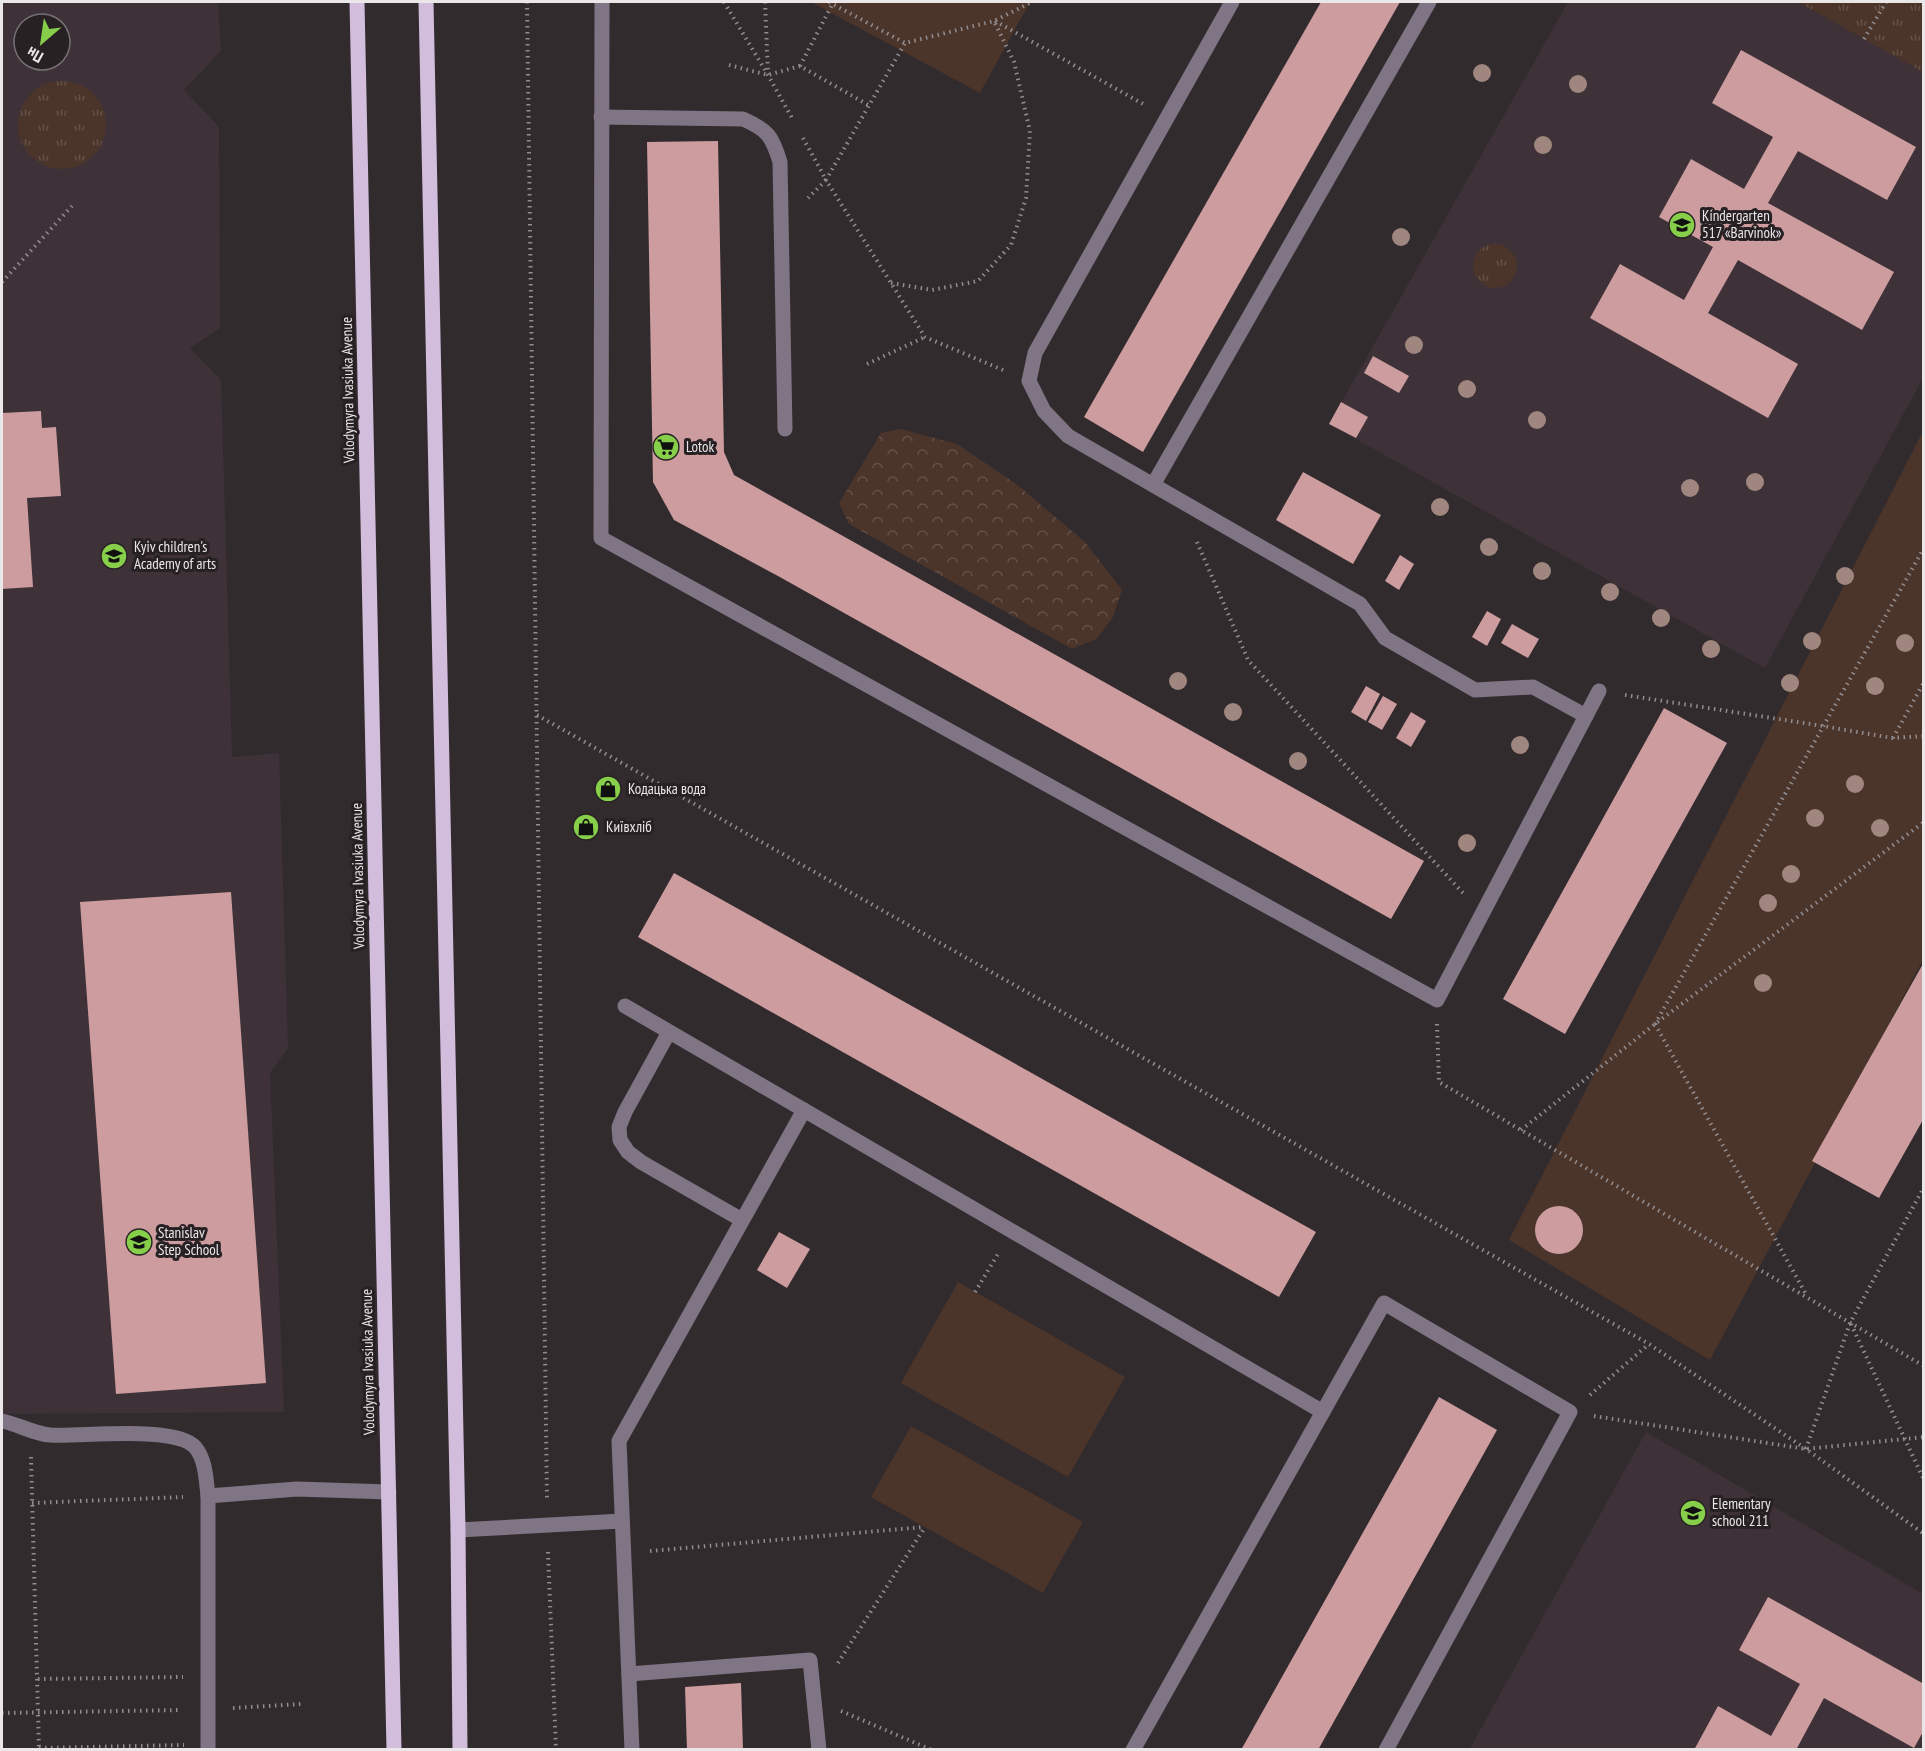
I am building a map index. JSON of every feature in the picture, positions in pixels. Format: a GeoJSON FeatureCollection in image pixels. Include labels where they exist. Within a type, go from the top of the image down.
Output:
{"type":"FeatureCollection","features":[{"type":"Feature","properties":{"kind":"main road","name":"Volodymyra Ivasiuka Avenue"},"geometry":{"type":"LineString","coordinates":[[357,2],[394,1749]]}},
{"type":"Feature","properties":{"kind":"main road"},"geometry":{"type":"LineString","coordinates":[[426,2],[458,1530],[460,1749]]}},
{"type":"Feature","properties":{"kind":"lane"},"geometry":{"type":"LineString","coordinates":[[602,2],[601,538],[1437,1000],[1599,691]]}},
{"type":"Feature","properties":{"kind":"lane"},"geometry":{"type":"LineString","coordinates":[[1232,2],[1035,353],[1029,381],[1044,411],[1068,436],[1360,604],[1385,638],[1475,690],[1533,687],[1586,716]]}},
{"type":"Feature","properties":{"kind":"lane"},"geometry":{"type":"LineString","coordinates":[[1153,485],[1429,2]]}},
{"type":"Feature","properties":{"kind":"lane"},"geometry":{"type":"LineString","coordinates":[[601,117],[743,119],[761,127],[774,141],[780,162],[785,429]]}},
{"type":"Feature","properties":{"kind":"lane"},"geometry":{"type":"LineString","coordinates":[[625,1006],[1323,1412]]}},
{"type":"Feature","properties":{"kind":"lane"},"geometry":{"type":"LineString","coordinates":[[669,1032],[625,1112],[619,1127],[620,1140],[628,1152],[641,1162],[742,1220]]}},
{"type":"Feature","properties":{"kind":"lane"},"geometry":{"type":"LineString","coordinates":[[632,1749],[619,1441],[804,1110]]}},
{"type":"Feature","properties":{"kind":"lane"},"geometry":{"type":"LineString","coordinates":[[1133,1749],[1384,1304],[1570,1412],[1386,1749]]}},
{"type":"Feature","properties":{"kind":"lane"},"geometry":{"type":"LineString","coordinates":[[2,1421],[48,1435],[164,1435],[183,1438],[195,1448],[203,1462],[208,1496],[208,1747]]}},
{"type":"Feature","properties":{"kind":"lane"},"geometry":{"type":"LineString","coordinates":[[208,1496],[297,1489],[389,1492]]}},
{"type":"Feature","properties":{"kind":"lane"},"geometry":{"type":"LineString","coordinates":[[458,1530],[622,1521]]}},
{"type":"Feature","properties":{"kind":"lane"},"geometry":{"type":"LineString","coordinates":[[629,1674],[810,1660],[819,1749]]}},
{"type":"Feature","properties":{"kind":"path"},"geometry":{"type":"LineString","coordinates":[[527,2],[548,1525],[556,1749]]}},
{"type":"Feature","properties":{"kind":"path"},"geometry":{"type":"LineString","coordinates":[[724,2],[797,128]]}},
{"type":"Feature","properties":{"kind":"path"},"geometry":{"type":"LineString","coordinates":[[765,2],[768,75]]}},
{"type":"Feature","properties":{"kind":"path"},"geometry":{"type":"LineString","coordinates":[[800,66],[831,2],[905,43],[994,21],[1032,2]]}},
{"type":"Feature","properties":{"kind":"path"},"geometry":{"type":"LineString","coordinates":[[1864,39],[1886,2]]}},
{"type":"Feature","properties":{"kind":"path"},"geometry":{"type":"LineString","coordinates":[[994,21],[1167,117]]}},
{"type":"Feature","properties":{"kind":"path"},"geometry":{"type":"LineString","coordinates":[[891,283],[932,290],[978,281],[1011,245],[1026,198],[1030,131],[1014,62],[994,21]]}},
{"type":"Feature","properties":{"kind":"path"},"geometry":{"type":"LineString","coordinates":[[826,180],[905,43]]}},
{"type":"Feature","properties":{"kind":"path"},"geometry":{"type":"LineString","coordinates":[[729,65],[768,75],[800,66],[870,106]]}},
{"type":"Feature","properties":{"kind":"path"},"geometry":{"type":"LineString","coordinates":[[803,138],[826,180],[926,337],[1029,381]]}},
{"type":"Feature","properties":{"kind":"path"},"geometry":{"type":"LineString","coordinates":[[2,282],[72,206]]}},
{"type":"Feature","properties":{"kind":"path"},"geometry":{"type":"LineString","coordinates":[[867,364],[926,337]]}},
{"type":"Feature","properties":{"kind":"path"},"geometry":{"type":"LineString","coordinates":[[1178,499],[1248,660],[1482,914]]}},
{"type":"Feature","properties":{"kind":"path"},"geometry":{"type":"LineString","coordinates":[[1655,1024],[1923,548]]}},
{"type":"Feature","properties":{"kind":"path"},"geometry":{"type":"LineString","coordinates":[[1892,738],[1923,682]]}},
{"type":"Feature","properties":{"kind":"path"},"geometry":{"type":"LineString","coordinates":[[1599,691],[1892,738],[1923,736]]}},
{"type":"Feature","properties":{"kind":"path"},"geometry":{"type":"LineString","coordinates":[[536,714],[1649,1344],[1806,1449],[1923,1534]]}},
{"type":"Feature","properties":{"kind":"path"},"geometry":{"type":"LineString","coordinates":[[1521,1130],[1655,1024],[1923,822]]}},
{"type":"Feature","properties":{"kind":"path"},"geometry":{"type":"LineString","coordinates":[[1437,1000],[1439,1082],[1923,1366]]}},
{"type":"Feature","properties":{"kind":"path"},"geometry":{"type":"LineString","coordinates":[[1655,1024],[1808,1298]]}},
{"type":"Feature","properties":{"kind":"path"},"geometry":{"type":"LineString","coordinates":[[1806,1449],[1850,1323],[1923,1187]]}},
{"type":"Feature","properties":{"kind":"path"},"geometry":{"type":"LineString","coordinates":[[975,1292],[1013,1231]]}},
{"type":"Feature","properties":{"kind":"path"},"geometry":{"type":"LineString","coordinates":[[1850,1323],[1923,1480]]}},
{"type":"Feature","properties":{"kind":"path"},"geometry":{"type":"LineString","coordinates":[[1570,1412],[1649,1344]]}},
{"type":"Feature","properties":{"kind":"path"},"geometry":{"type":"LineString","coordinates":[[1570,1412],[1806,1449],[1923,1437]]}},
{"type":"Feature","properties":{"kind":"path"},"geometry":{"type":"LineString","coordinates":[[30,1429],[39,1749],[208,1747]]}},
{"type":"Feature","properties":{"kind":"path"},"geometry":{"type":"LineString","coordinates":[[32,1503],[208,1496]]}},
{"type":"Feature","properties":{"kind":"path"},"geometry":{"type":"LineString","coordinates":[[623,1553],[925,1527],[814,1700],[932,1749]]}},
{"type":"Feature","properties":{"kind":"path"},"geometry":{"type":"LineString","coordinates":[[37,1679],[208,1677]]}},
{"type":"Feature","properties":{"kind":"path"},"geometry":{"type":"LineString","coordinates":[[2,1713],[208,1709],[301,1704]]}},
{"type":"Feature","properties":{"kind":"shaded area"},"geometry":{"type":"Polygon","coordinates":[[[2,2],[218,2],[221,51],[184,90],[219,127],[220,328],[190,348],[221,380],[232,757],[279,753],[288,1048],[270,1073],[284,1412],[2,1414],[2,2]]]}},
{"type":"Feature","properties":{"kind":"shaded area","name":"Kindergarten 517 «Barvinok»"},"geometry":{"type":"Polygon","coordinates":[[[1568,2],[1798,2],[1923,72],[1923,378],[1765,668],[1329,424],[1568,2]]]}},
{"type":"Feature","properties":{"kind":"shaded area","name":"Elementary school 211"},"geometry":{"type":"Polygon","coordinates":[[[1646,1432],[1923,1594],[1923,1749],[1469,1750],[1646,1432]]]}},
{"type":"Feature","properties":{"kind":"green space"},"geometry":{"type":"Polygon","coordinates":[[[811,2],[1030,2],[980,93],[811,2]]]}},
{"type":"Feature","properties":{"kind":"green space"},"geometry":{"type":"Polygon","coordinates":[[[1798,2],[1923,2],[1923,72],[1798,2]]]}},
{"type":"Feature","properties":{"kind":"green space"},"geometry":{"type":"Polygon","coordinates":[[[62,81],[87,88],[99,100],[106,125],[99,150],[87,162],[62,169],[37,162],[25,150],[18,125],[25,100],[37,88],[62,81]]]}},
{"type":"Feature","properties":{"kind":"green space"},"geometry":{"type":"Polygon","coordinates":[[[1495,244],[1511,250],[1517,266],[1511,282],[1495,288],[1479,282],[1473,266],[1479,250],[1495,244]]]}},
{"type":"Feature","properties":{"kind":"green space"},"geometry":{"type":"Polygon","coordinates":[[[901,429],[957,444],[1015,483],[1085,542],[1122,590],[1112,619],[1096,639],[1072,649],[849,524],[839,503],[881,433],[901,429]]]}},
{"type":"Feature","properties":{"kind":"green space"},"geometry":{"type":"Polygon","coordinates":[[[1923,431],[1923,960],[1710,1360],[1509,1240],[1923,431]]]}},
{"type":"Feature","properties":{"kind":"green space"},"geometry":{"type":"Polygon","coordinates":[[[958,1282],[1125,1377],[1068,1477],[901,1383],[958,1282]]]}},
{"type":"Feature","properties":{"kind":"green space"},"geometry":{"type":"Polygon","coordinates":[[[911,1426],[1083,1522],[1043,1593],[871,1497],[911,1426]]]}},
{"type":"Feature","properties":{"kind":"building"},"geometry":{"type":"Polygon","coordinates":[[[1321,2],[1400,2],[1143,452],[1084,417],[1321,2]]]}},
{"type":"Feature","properties":{"kind":"building"},"geometry":{"type":"Polygon","coordinates":[[[1741,50],[1916,147],[1887,200],[1798,151],[1768,203],[1894,272],[1862,330],[1738,260],[1708,313],[1798,364],[1768,418],[1590,318],[1620,264],[1684,300],[1713,247],[1659,217],[1691,159],[1744,189],[1773,137],[1712,103],[1741,50]]]}},
{"type":"Feature","properties":{"kind":"building"},"geometry":{"type":"Polygon","coordinates":[[[718,141],[724,452],[734,475],[1424,861],[1391,919],[674,520],[653,482],[647,142],[718,141]]]}},
{"type":"Feature","properties":{"kind":"building"},"geometry":{"type":"Polygon","coordinates":[[[1373,356],[1409,376],[1399,393],[1364,373],[1373,356]]]}},
{"type":"Feature","properties":{"kind":"building"},"geometry":{"type":"Polygon","coordinates":[[[1341,402],[1368,417],[1356,438],[1329,424],[1341,402]]]}},
{"type":"Feature","properties":{"kind":"building"},"geometry":{"type":"Polygon","coordinates":[[[41,411],[42,428],[56,427],[61,496],[27,498],[33,587],[2,589],[2,413],[41,411]]]}},
{"type":"Feature","properties":{"kind":"building"},"geometry":{"type":"Polygon","coordinates":[[[1303,472],[1381,515],[1353,564],[1276,520],[1303,472]]]}},
{"type":"Feature","properties":{"kind":"building"},"geometry":{"type":"Polygon","coordinates":[[[1400,555],[1414,564],[1399,590],[1385,581],[1400,555]]]}},
{"type":"Feature","properties":{"kind":"building"},"geometry":{"type":"Polygon","coordinates":[[[1487,611],[1501,619],[1487,646],[1472,637],[1487,611]]]}},
{"type":"Feature","properties":{"kind":"building"},"geometry":{"type":"Polygon","coordinates":[[[1512,624],[1539,639],[1528,658],[1501,643],[1512,624]]]}},
{"type":"Feature","properties":{"kind":"building"},"geometry":{"type":"Polygon","coordinates":[[[1366,686],[1380,694],[1366,721],[1351,712],[1366,686]]]}},
{"type":"Feature","properties":{"kind":"building"},"geometry":{"type":"Polygon","coordinates":[[[1383,696],[1397,704],[1382,730],[1368,722],[1383,696]]]}},
{"type":"Feature","properties":{"kind":"building"},"geometry":{"type":"Polygon","coordinates":[[[1664,708],[1727,743],[1565,1034],[1503,999],[1664,708]]]}},
{"type":"Feature","properties":{"kind":"building"},"geometry":{"type":"Polygon","coordinates":[[[1411,712],[1426,721],[1411,747],[1396,738],[1411,712]]]}},
{"type":"Feature","properties":{"kind":"building"},"geometry":{"type":"Polygon","coordinates":[[[674,873],[1316,1232],[1279,1297],[638,937],[674,873]]]}},
{"type":"Feature","properties":{"kind":"building"},"geometry":{"type":"Polygon","coordinates":[[[231,892],[266,1383],[116,1394],[80,902],[231,892]]]}},
{"type":"Feature","properties":{"kind":"building"},"geometry":{"type":"Polygon","coordinates":[[[1924,962],[1924,1118],[1879,1198],[1812,1161],[1924,962]]]}},
{"type":"Feature","properties":{"kind":"building"},"geometry":{"type":"Polygon","coordinates":[[[1559,1206],[1576,1213],[1583,1230],[1576,1247],[1559,1254],[1542,1247],[1535,1230],[1542,1213],[1559,1206]]]}},
{"type":"Feature","properties":{"kind":"building"},"geometry":{"type":"Polygon","coordinates":[[[779,1232],[810,1249],[787,1288],[757,1270],[779,1232]]]}},
{"type":"Feature","properties":{"kind":"building"},"geometry":{"type":"Polygon","coordinates":[[[1439,1397],[1497,1430],[1318,1750],[1241,1750],[1439,1397]]]}},
{"type":"Feature","properties":{"kind":"building"},"geometry":{"type":"Polygon","coordinates":[[[1768,1597],[1924,1684],[1924,1730],[1914,1748],[1824,1698],[1796,1750],[1694,1750],[1718,1706],[1771,1736],[1800,1684],[1739,1650],[1768,1597]]]}},
{"type":"Feature","properties":{"kind":"building"},"geometry":{"type":"Polygon","coordinates":[[[741,1683],[743,1750],[687,1750],[685,1687],[741,1683]]]}},
{"type":"Feature","properties":{"kind":"place","name":"Kindergarten 517 «Barvinok»"},"geometry":{"type":"Point","coordinates":[1682,225]}},
{"type":"Feature","properties":{"kind":"place","name":"Lotok"},"geometry":{"type":"Point","coordinates":[666,447]}},
{"type":"Feature","properties":{"kind":"place","name":"Kyiv children's Academy of arts"},"geometry":{"type":"Point","coordinates":[114,556]}},
{"type":"Feature","properties":{"kind":"place","name":"Кодацька вода"},"geometry":{"type":"Point","coordinates":[608,789]}},
{"type":"Feature","properties":{"kind":"place","name":"Київхліб"},"geometry":{"type":"Point","coordinates":[586,827]}},
{"type":"Feature","properties":{"kind":"place","name":"Stanislav Step School"},"geometry":{"type":"Point","coordinates":[139,1242]}},
{"type":"Feature","properties":{"kind":"place","name":"Elementary school 211"},"geometry":{"type":"Point","coordinates":[1693,1513]}}]}
